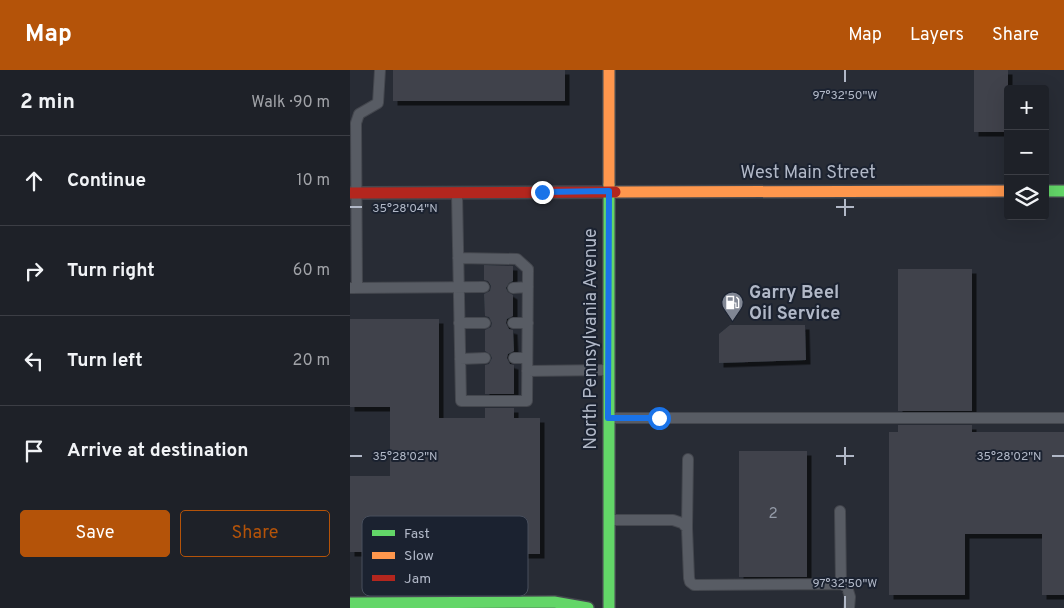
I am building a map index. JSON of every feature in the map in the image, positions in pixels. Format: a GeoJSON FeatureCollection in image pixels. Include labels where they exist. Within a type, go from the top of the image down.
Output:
{"type":"FeatureCollection","features":[{"type":"Feature","properties":{"kind":"main road","name":"North Pennsylvania Avenue"},"geometry":{"type":"LineString","coordinates":[[608,608],[609,70]]}},
{"type":"Feature","properties":{"kind":"main road"},"geometry":{"type":"LineString","coordinates":[[1049,191],[1064,190]]}},
{"type":"Feature","properties":{"kind":"main road","name":"West Main Street"},"geometry":{"type":"LineString","coordinates":[[353,193],[1004,191]]}},
{"type":"Feature","properties":{"kind":"main road"},"geometry":{"type":"LineString","coordinates":[[350,603],[554,602],[588,608]]}},
{"type":"Feature","properties":{"kind":"lane"},"geometry":{"type":"LineString","coordinates":[[380,70],[378,103],[359,114],[356,124],[353,193],[354,288],[484,287]]}},
{"type":"Feature","properties":{"kind":"lane"},"geometry":{"type":"LineString","coordinates":[[456,193],[460,401],[527,401],[528,269],[517,259],[458,258]]}},
{"type":"Feature","properties":{"kind":"lane"},"geometry":{"type":"LineString","coordinates":[[512,288],[528,287]]}},
{"type":"Feature","properties":{"kind":"lane"},"geometry":{"type":"LineString","coordinates":[[459,323],[485,323]]}},
{"type":"Feature","properties":{"kind":"lane"},"geometry":{"type":"LineString","coordinates":[[513,323],[528,323]]}},
{"type":"Feature","properties":{"kind":"lane"},"geometry":{"type":"LineString","coordinates":[[460,359],[485,358]]}},
{"type":"Feature","properties":{"kind":"lane"},"geometry":{"type":"LineString","coordinates":[[514,358],[527,358]]}},
{"type":"Feature","properties":{"kind":"lane"},"geometry":{"type":"LineString","coordinates":[[527,371],[608,370]]}},
{"type":"Feature","properties":{"kind":"lane"},"geometry":{"type":"LineString","coordinates":[[608,418],[1064,418]]}},
{"type":"Feature","properties":{"kind":"lane"},"geometry":{"type":"LineString","coordinates":[[688,459],[687,528],[690,582],[694,585],[841,584],[847,587],[850,597],[849,608]]}},
{"type":"Feature","properties":{"kind":"lane"},"geometry":{"type":"LineString","coordinates":[[840,511],[841,584]]}},
{"type":"Feature","properties":{"kind":"lane"},"geometry":{"type":"LineString","coordinates":[[608,520],[673,520],[682,523],[687,528]]}},
{"type":"Feature","properties":{"kind":"building"},"geometry":{"type":"Polygon","coordinates":[[[393,70],[565,70],[565,101],[393,101],[393,70]]]}},
{"type":"Feature","properties":{"kind":"building"},"geometry":{"type":"Polygon","coordinates":[[[974,70],[1008,70],[1008,85],[1004,85],[1004,132],[974,132],[974,70]]]}},
{"type":"Feature","properties":{"kind":"building"},"geometry":{"type":"Polygon","coordinates":[[[484,265],[513,266],[513,281],[506,288],[513,295],[513,316],[507,319],[506,323],[509,329],[513,330],[514,351],[508,354],[507,358],[510,364],[514,365],[514,394],[485,394],[485,365],[489,364],[492,358],[485,351],[485,330],[491,327],[492,323],[489,317],[485,316],[484,294],[490,291],[491,286],[488,281],[484,280],[484,265]]]}},
{"type":"Feature","properties":{"kind":"building"},"geometry":{"type":"Polygon","coordinates":[[[898,269],[972,269],[972,411],[898,411],[898,269]]]}},
{"type":"Feature","properties":{"kind":"building"},"geometry":{"type":"Polygon","coordinates":[[[350,319],[439,319],[439,418],[485,418],[485,408],[514,408],[514,418],[540,418],[540,554],[528,554],[528,516],[362,516],[362,552],[350,552],[350,476],[390,476],[390,407],[350,407],[350,319]]]}},
{"type":"Feature","properties":{"kind":"building"},"geometry":{"type":"Polygon","coordinates":[[[730,325],[805,325],[806,360],[719,363],[719,334],[730,325]]]}},
{"type":"Feature","properties":{"kind":"building"},"geometry":{"type":"Polygon","coordinates":[[[898,425],[972,425],[972,432],[1064,432],[1064,595],[1042,595],[1042,534],[965,534],[965,595],[889,595],[889,432],[898,432],[898,425]]]}},
{"type":"Feature","properties":{"kind":"building"},"geometry":{"type":"Polygon","coordinates":[[[739,451],[807,451],[807,577],[739,577],[739,451]]]}},
{"type":"Feature","properties":{"kind":"traffic: fast"},"geometry":{"type":"LineString","coordinates":[[609,185],[609,608]]}},
{"type":"Feature","properties":{"kind":"traffic: fast"},"geometry":{"type":"LineString","coordinates":[[1049,191],[1064,191]]}},
{"type":"Feature","properties":{"kind":"traffic: fast"},"geometry":{"type":"LineString","coordinates":[[350,603],[554,602],[588,608]]}},
{"type":"Feature","properties":{"kind":"traffic: slow"},"geometry":{"type":"LineString","coordinates":[[609,70],[609,185]]}},
{"type":"Feature","properties":{"kind":"traffic: slow"},"geometry":{"type":"LineString","coordinates":[[615,192],[1004,191]]}},
{"type":"Feature","properties":{"kind":"traffic: jam"},"geometry":{"type":"LineString","coordinates":[[350,193],[615,192]]}},
{"type":"Feature","properties":{"kind":"place","name":"Garry Beel Oil Service"},"geometry":{"type":"Point","coordinates":[733,322]}},
{"type":"Feature","properties":{"kind":"route"},"geometry":{"type":"LineString","coordinates":[[542,192],[609,191],[608,418],[659,418]]}}]}
